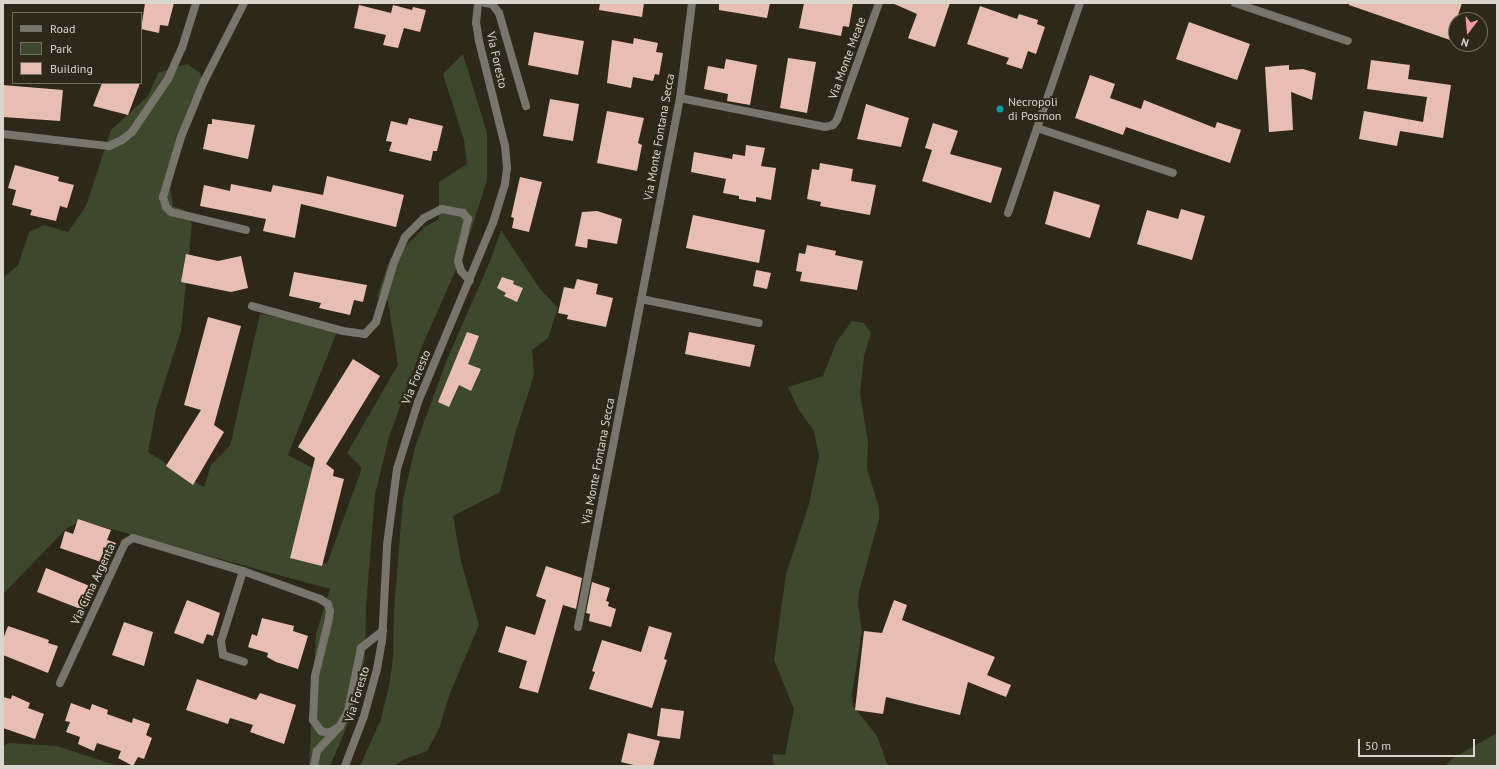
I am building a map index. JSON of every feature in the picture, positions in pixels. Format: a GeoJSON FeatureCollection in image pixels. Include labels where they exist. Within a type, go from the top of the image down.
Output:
{"type":"FeatureCollection","features":[{"type":"Feature","properties":{"kind":"street"},"geometry":{"type":"LineString","coordinates":[[3,134],[109,146],[122,140],[132,132],[168,79],[182,48],[196,3]]}},
{"type":"Feature","properties":{"kind":"street"},"geometry":{"type":"LineString","coordinates":[[244,3],[201,88],[181,137],[163,197],[166,207],[171,212],[246,230]]}},
{"type":"Feature","properties":{"kind":"street","name":"Via Foresto"},"geometry":{"type":"LineString","coordinates":[[344,766],[373,686],[383,631],[387,545],[397,469],[418,402],[470,281],[493,223],[507,168],[501,123],[476,23],[478,3]]}},
{"type":"Feature","properties":{"kind":"street"},"geometry":{"type":"LineString","coordinates":[[485,3],[492,4],[499,13],[526,106]]}},
{"type":"Feature","properties":{"kind":"street","name":"Via Monte Fontana Secca"},"geometry":{"type":"LineString","coordinates":[[578,627],[680,98],[692,3]]}},
{"type":"Feature","properties":{"kind":"street","name":"Via Monte Meate"},"geometry":{"type":"LineString","coordinates":[[680,98],[825,127],[833,125],[838,120],[879,3]]}},
{"type":"Feature","properties":{"kind":"street"},"geometry":{"type":"LineString","coordinates":[[1008,213],[1080,3]]}},
{"type":"Feature","properties":{"kind":"street"},"geometry":{"type":"LineString","coordinates":[[1235,3],[1348,41]]}},
{"type":"Feature","properties":{"kind":"street"},"geometry":{"type":"LineString","coordinates":[[1037,128],[1173,174]]}},
{"type":"Feature","properties":{"kind":"street"},"geometry":{"type":"LineString","coordinates":[[252,306],[343,331],[365,334],[376,322],[394,262],[404,237],[424,218],[442,208],[463,213],[468,219],[458,260],[461,271],[470,281]]}},
{"type":"Feature","properties":{"kind":"street"},"geometry":{"type":"LineString","coordinates":[[641,299],[759,323]]}},
{"type":"Feature","properties":{"kind":"street","name":"Via Cima Argenta"},"geometry":{"type":"LineString","coordinates":[[60,683],[125,543],[133,538],[244,571],[328,604],[330,611],[328,623],[315,676],[313,720],[321,731],[329,733],[340,726]]}},
{"type":"Feature","properties":{"kind":"street"},"geometry":{"type":"LineString","coordinates":[[244,571],[221,641],[223,655],[244,662]]}},
{"type":"Feature","properties":{"kind":"street"},"geometry":{"type":"LineString","coordinates":[[314,766],[318,751],[340,726],[354,688],[361,648],[383,631]]}},
{"type":"Feature","properties":{"kind":"green space"},"geometry":{"type":"Polygon","coordinates":[[[463,54],[487,133],[487,180],[465,249],[420,351],[389,437],[375,495],[366,608],[365,657],[354,710],[330,766],[309,766],[316,634],[330,589],[82,521],[67,528],[3,594],[3,278],[18,265],[29,232],[44,225],[68,232],[86,206],[111,130],[148,96],[158,73],[187,64],[200,73],[203,88],[169,180],[173,206],[184,210],[192,224],[181,331],[156,409],[148,452],[204,487],[211,465],[230,446],[260,314],[338,329],[288,455],[320,472],[293,553],[327,564],[362,468],[347,453],[398,365],[388,301],[377,297],[388,264],[425,227],[439,219],[439,182],[467,164],[464,140],[443,74],[463,54]]]}},
{"type":"Feature","properties":{"kind":"green space"},"geometry":{"type":"Polygon","coordinates":[[[501,230],[540,289],[558,308],[548,338],[532,350],[534,375],[515,434],[500,492],[453,516],[461,561],[479,625],[450,693],[439,729],[427,751],[403,760],[394,766],[360,766],[381,719],[389,686],[393,659],[394,610],[403,499],[416,444],[446,362],[491,259],[501,230]]]}},
{"type":"Feature","properties":{"kind":"green space"},"geometry":{"type":"Polygon","coordinates":[[[852,321],[864,323],[871,333],[864,356],[860,394],[868,442],[867,469],[879,507],[879,519],[859,592],[858,604],[862,631],[852,694],[853,706],[877,736],[888,766],[774,766],[772,754],[785,755],[794,709],[774,660],[786,574],[809,504],[819,456],[814,431],[799,410],[788,387],[823,376],[837,341],[852,321]]]}},
{"type":"Feature","properties":{"kind":"green space"},"geometry":{"type":"Polygon","coordinates":[[[1497,733],[1497,766],[1445,766],[1453,758],[1497,733]]]}},
{"type":"Feature","properties":{"kind":"green space"},"geometry":{"type":"Polygon","coordinates":[[[9,743],[57,746],[118,766],[3,766],[3,746],[9,743]]]}},
{"type":"Feature","properties":{"kind":"building"},"geometry":{"type":"Polygon","coordinates":[[[145,3],[174,3],[168,26],[160,25],[159,33],[142,29],[145,3]]]}},
{"type":"Feature","properties":{"kind":"building"},"geometry":{"type":"Polygon","coordinates":[[[600,3],[644,3],[642,17],[599,10],[600,3]]]}},
{"type":"Feature","properties":{"kind":"building"},"geometry":{"type":"Polygon","coordinates":[[[719,3],[770,3],[767,18],[719,10],[719,3]]]}},
{"type":"Feature","properties":{"kind":"building"},"geometry":{"type":"Polygon","coordinates":[[[804,3],[853,3],[849,27],[843,26],[841,36],[799,28],[804,3]]]}},
{"type":"Feature","properties":{"kind":"building"},"geometry":{"type":"Polygon","coordinates":[[[892,3],[950,3],[935,47],[908,38],[917,14],[892,3]]]}},
{"type":"Feature","properties":{"kind":"building"},"geometry":{"type":"Polygon","coordinates":[[[1349,3],[1462,3],[1459,12],[1448,12],[1448,39],[1349,5],[1349,3]]]}},
{"type":"Feature","properties":{"kind":"building"},"geometry":{"type":"Polygon","coordinates":[[[359,5],[391,13],[393,5],[412,10],[413,7],[426,10],[420,32],[404,28],[398,48],[383,45],[386,35],[354,28],[359,5]]]}},
{"type":"Feature","properties":{"kind":"building"},"geometry":{"type":"Polygon","coordinates":[[[980,6],[1017,19],[1019,14],[1038,20],[1037,24],[1045,27],[1036,54],[1028,51],[1022,69],[1006,64],[1009,58],[967,44],[980,6]]]}},
{"type":"Feature","properties":{"kind":"building"},"geometry":{"type":"Polygon","coordinates":[[[1189,22],[1250,44],[1237,80],[1176,59],[1189,22]]]}},
{"type":"Feature","properties":{"kind":"building"},"geometry":{"type":"Polygon","coordinates":[[[534,32],[584,41],[578,75],[528,65],[534,32]]]}},
{"type":"Feature","properties":{"kind":"building"},"geometry":{"type":"Polygon","coordinates":[[[634,38],[658,43],[656,52],[663,53],[659,75],[655,74],[653,81],[633,77],[631,88],[607,83],[612,40],[633,44],[634,38]]]}},
{"type":"Feature","properties":{"kind":"building"},"geometry":{"type":"Polygon","coordinates":[[[788,58],[816,62],[807,113],[780,108],[788,58]]]}},
{"type":"Feature","properties":{"kind":"building"},"geometry":{"type":"Polygon","coordinates":[[[726,59],[757,65],[750,105],[727,101],[728,94],[704,89],[708,66],[724,69],[726,59]]]}},
{"type":"Feature","properties":{"kind":"building"},"geometry":{"type":"Polygon","coordinates":[[[1371,60],[1410,65],[1408,79],[1451,85],[1443,138],[1400,131],[1397,146],[1359,139],[1364,111],[1423,122],[1427,97],[1367,89],[1371,60]]]}},
{"type":"Feature","properties":{"kind":"building"},"geometry":{"type":"Polygon","coordinates":[[[1289,65],[1289,70],[1303,69],[1316,73],[1312,100],[1291,92],[1293,130],[1269,132],[1265,67],[1289,65]]]}},
{"type":"Feature","properties":{"kind":"building"},"geometry":{"type":"Polygon","coordinates":[[[1090,75],[1115,84],[1110,98],[1141,109],[1144,100],[1215,128],[1217,122],[1241,130],[1230,163],[1126,127],[1123,135],[1075,118],[1090,75]]]}},
{"type":"Feature","properties":{"kind":"building"},"geometry":{"type":"Polygon","coordinates":[[[102,84],[140,84],[128,115],[93,106],[102,84]]]}},
{"type":"Feature","properties":{"kind":"building"},"geometry":{"type":"Polygon","coordinates":[[[3,85],[63,90],[60,121],[3,117],[3,85]]]}},
{"type":"Feature","properties":{"kind":"building"},"geometry":{"type":"Polygon","coordinates":[[[550,99],[579,104],[573,141],[543,136],[550,99]]]}},
{"type":"Feature","properties":{"kind":"building"},"geometry":{"type":"Polygon","coordinates":[[[866,104],[909,118],[901,147],[857,139],[866,104]]]}},
{"type":"Feature","properties":{"kind":"building"},"geometry":{"type":"Polygon","coordinates":[[[607,111],[644,118],[638,143],[642,145],[637,171],[597,163],[607,111]]]}},
{"type":"Feature","properties":{"kind":"building"},"geometry":{"type":"Polygon","coordinates":[[[409,118],[443,126],[437,151],[433,151],[431,161],[389,151],[392,142],[386,141],[391,121],[407,125],[409,118]]]}},
{"type":"Feature","properties":{"kind":"building"},"geometry":{"type":"Polygon","coordinates":[[[212,119],[255,125],[248,159],[203,149],[208,124],[212,124],[212,119]]]}},
{"type":"Feature","properties":{"kind":"building"},"geometry":{"type":"Polygon","coordinates":[[[933,123],[958,131],[950,154],[1002,168],[991,203],[922,181],[932,150],[925,148],[933,123]]]}},
{"type":"Feature","properties":{"kind":"building"},"geometry":{"type":"Polygon","coordinates":[[[746,145],[765,148],[761,166],[776,168],[771,200],[756,197],[756,202],[739,199],[739,196],[723,193],[726,179],[691,172],[694,152],[732,159],[733,154],[745,156],[746,145]]]}},
{"type":"Feature","properties":{"kind":"building"},"geometry":{"type":"Polygon","coordinates":[[[820,163],[853,169],[851,181],[876,185],[870,215],[820,206],[821,202],[807,199],[812,169],[819,170],[820,163]]]}},
{"type":"Feature","properties":{"kind":"building"},"geometry":{"type":"Polygon","coordinates":[[[15,165],[59,177],[58,181],[74,185],[67,208],[60,206],[56,221],[30,215],[32,210],[12,205],[16,190],[8,188],[15,165]]]}},
{"type":"Feature","properties":{"kind":"building"},"geometry":{"type":"Polygon","coordinates":[[[327,176],[404,195],[396,227],[301,204],[295,238],[263,231],[266,219],[200,206],[204,185],[230,191],[231,184],[271,192],[273,185],[323,195],[327,176]]]}},
{"type":"Feature","properties":{"kind":"building"},"geometry":{"type":"Polygon","coordinates":[[[520,177],[542,182],[529,232],[512,228],[514,218],[511,217],[520,177]]]}},
{"type":"Feature","properties":{"kind":"building"},"geometry":{"type":"Polygon","coordinates":[[[1054,191],[1100,205],[1090,238],[1045,224],[1054,191]]]}},
{"type":"Feature","properties":{"kind":"building"},"geometry":{"type":"Polygon","coordinates":[[[1181,209],[1205,216],[1192,260],[1137,244],[1147,210],[1178,219],[1181,209]]]}},
{"type":"Feature","properties":{"kind":"building"},"geometry":{"type":"Polygon","coordinates":[[[597,211],[622,219],[617,244],[588,239],[587,248],[575,246],[582,212],[597,211]]]}},
{"type":"Feature","properties":{"kind":"building"},"geometry":{"type":"Polygon","coordinates":[[[693,215],[765,230],[759,263],[686,248],[693,215]]]}},
{"type":"Feature","properties":{"kind":"building"},"geometry":{"type":"Polygon","coordinates":[[[807,245],[836,251],[835,255],[863,261],[857,290],[800,281],[802,272],[796,271],[799,253],[805,254],[807,245]]]}},
{"type":"Feature","properties":{"kind":"building"},"geometry":{"type":"Polygon","coordinates":[[[186,254],[218,261],[241,256],[248,288],[231,292],[181,282],[186,254]]]}},
{"type":"Feature","properties":{"kind":"building"},"geometry":{"type":"Polygon","coordinates":[[[756,270],[771,273],[767,289],[753,286],[756,270]]]}},
{"type":"Feature","properties":{"kind":"building"},"geometry":{"type":"Polygon","coordinates":[[[294,272],[367,285],[363,302],[354,300],[350,315],[319,308],[321,303],[289,296],[294,272]]]}},
{"type":"Feature","properties":{"kind":"building"},"geometry":{"type":"Polygon","coordinates":[[[502,277],[514,281],[513,284],[523,288],[517,302],[504,296],[506,293],[497,288],[502,277]]]}},
{"type":"Feature","properties":{"kind":"building"},"geometry":{"type":"Polygon","coordinates":[[[577,279],[598,284],[596,294],[613,298],[606,327],[567,319],[568,315],[558,313],[564,287],[574,289],[577,279]]]}},
{"type":"Feature","properties":{"kind":"building"},"geometry":{"type":"Polygon","coordinates":[[[208,317],[241,326],[214,425],[224,432],[193,485],[166,466],[201,410],[184,405],[208,317]]]}},
{"type":"Feature","properties":{"kind":"building"},"geometry":{"type":"Polygon","coordinates":[[[467,332],[479,336],[468,364],[481,369],[471,391],[459,385],[449,407],[438,402],[467,332]]]}},
{"type":"Feature","properties":{"kind":"building"},"geometry":{"type":"Polygon","coordinates":[[[689,332],[755,345],[750,367],[685,354],[689,332]]]}},
{"type":"Feature","properties":{"kind":"building"},"geometry":{"type":"Polygon","coordinates":[[[353,359],[380,376],[326,464],[334,470],[333,476],[344,479],[322,566],[290,558],[315,458],[298,447],[353,359]]]}},
{"type":"Feature","properties":{"kind":"building"},"geometry":{"type":"Polygon","coordinates":[[[78,519],[111,530],[107,540],[116,543],[112,555],[104,553],[101,562],[60,548],[65,531],[73,534],[78,519]]]}},
{"type":"Feature","properties":{"kind":"building"},"geometry":{"type":"Polygon","coordinates":[[[546,566],[582,578],[576,609],[563,605],[538,693],[519,688],[527,661],[498,652],[506,626],[535,635],[546,600],[536,596],[546,566]]]}},
{"type":"Feature","properties":{"kind":"building"},"geometry":{"type":"Polygon","coordinates":[[[46,568],[92,587],[83,610],[37,592],[46,568]]]}},
{"type":"Feature","properties":{"kind":"building"},"geometry":{"type":"Polygon","coordinates":[[[592,582],[610,588],[606,601],[609,602],[608,606],[616,609],[611,627],[589,621],[590,614],[586,613],[592,582]]]}},
{"type":"Feature","properties":{"kind":"building"},"geometry":{"type":"Polygon","coordinates":[[[187,600],[220,613],[213,636],[207,634],[203,644],[174,633],[187,600]]]}},
{"type":"Feature","properties":{"kind":"building"},"geometry":{"type":"Polygon","coordinates":[[[894,600],[907,605],[902,620],[995,657],[987,675],[1011,685],[1006,697],[968,682],[960,715],[886,697],[883,714],[855,710],[864,631],[882,633],[894,600]]]}},
{"type":"Feature","properties":{"kind":"building"},"geometry":{"type":"Polygon","coordinates":[[[262,618],[294,626],[293,631],[308,636],[298,669],[276,662],[267,657],[268,653],[248,647],[252,634],[257,636],[262,618]]]}},
{"type":"Feature","properties":{"kind":"building"},"geometry":{"type":"Polygon","coordinates":[[[124,622],[153,632],[144,666],[112,655],[124,622]]]}},
{"type":"Feature","properties":{"kind":"building"},"geometry":{"type":"Polygon","coordinates":[[[8,626],[49,640],[48,643],[58,646],[48,673],[3,655],[3,639],[8,626]]]}},
{"type":"Feature","properties":{"kind":"building"},"geometry":{"type":"Polygon","coordinates":[[[649,626],[672,633],[664,659],[667,660],[652,708],[589,689],[595,672],[592,671],[602,640],[641,652],[649,626]]]}},
{"type":"Feature","properties":{"kind":"building"},"geometry":{"type":"Polygon","coordinates":[[[197,679],[256,700],[260,693],[296,705],[284,744],[250,732],[253,725],[230,718],[228,724],[186,710],[197,679]]]}},
{"type":"Feature","properties":{"kind":"building"},"geometry":{"type":"Polygon","coordinates":[[[12,695],[30,703],[28,708],[44,714],[35,739],[3,728],[3,697],[11,699],[12,695]]]}},
{"type":"Feature","properties":{"kind":"building"},"geometry":{"type":"Polygon","coordinates":[[[71,703],[90,710],[92,704],[108,710],[107,714],[132,723],[133,718],[150,724],[146,735],[152,738],[144,759],[138,757],[133,766],[118,758],[121,751],[97,743],[94,751],[78,744],[80,737],[66,732],[70,722],[65,721],[71,703]]]}},
{"type":"Feature","properties":{"kind":"building"},"geometry":{"type":"Polygon","coordinates":[[[661,708],[684,711],[680,739],[657,736],[661,708]]]}},
{"type":"Feature","properties":{"kind":"building"},"geometry":{"type":"Polygon","coordinates":[[[628,733],[660,741],[653,766],[638,766],[621,762],[628,733]]]}},
{"type":"Feature","properties":{"kind":"place","name":"Necropoli di Posmon"},"geometry":{"type":"Point","coordinates":[1000,109]}}]}
